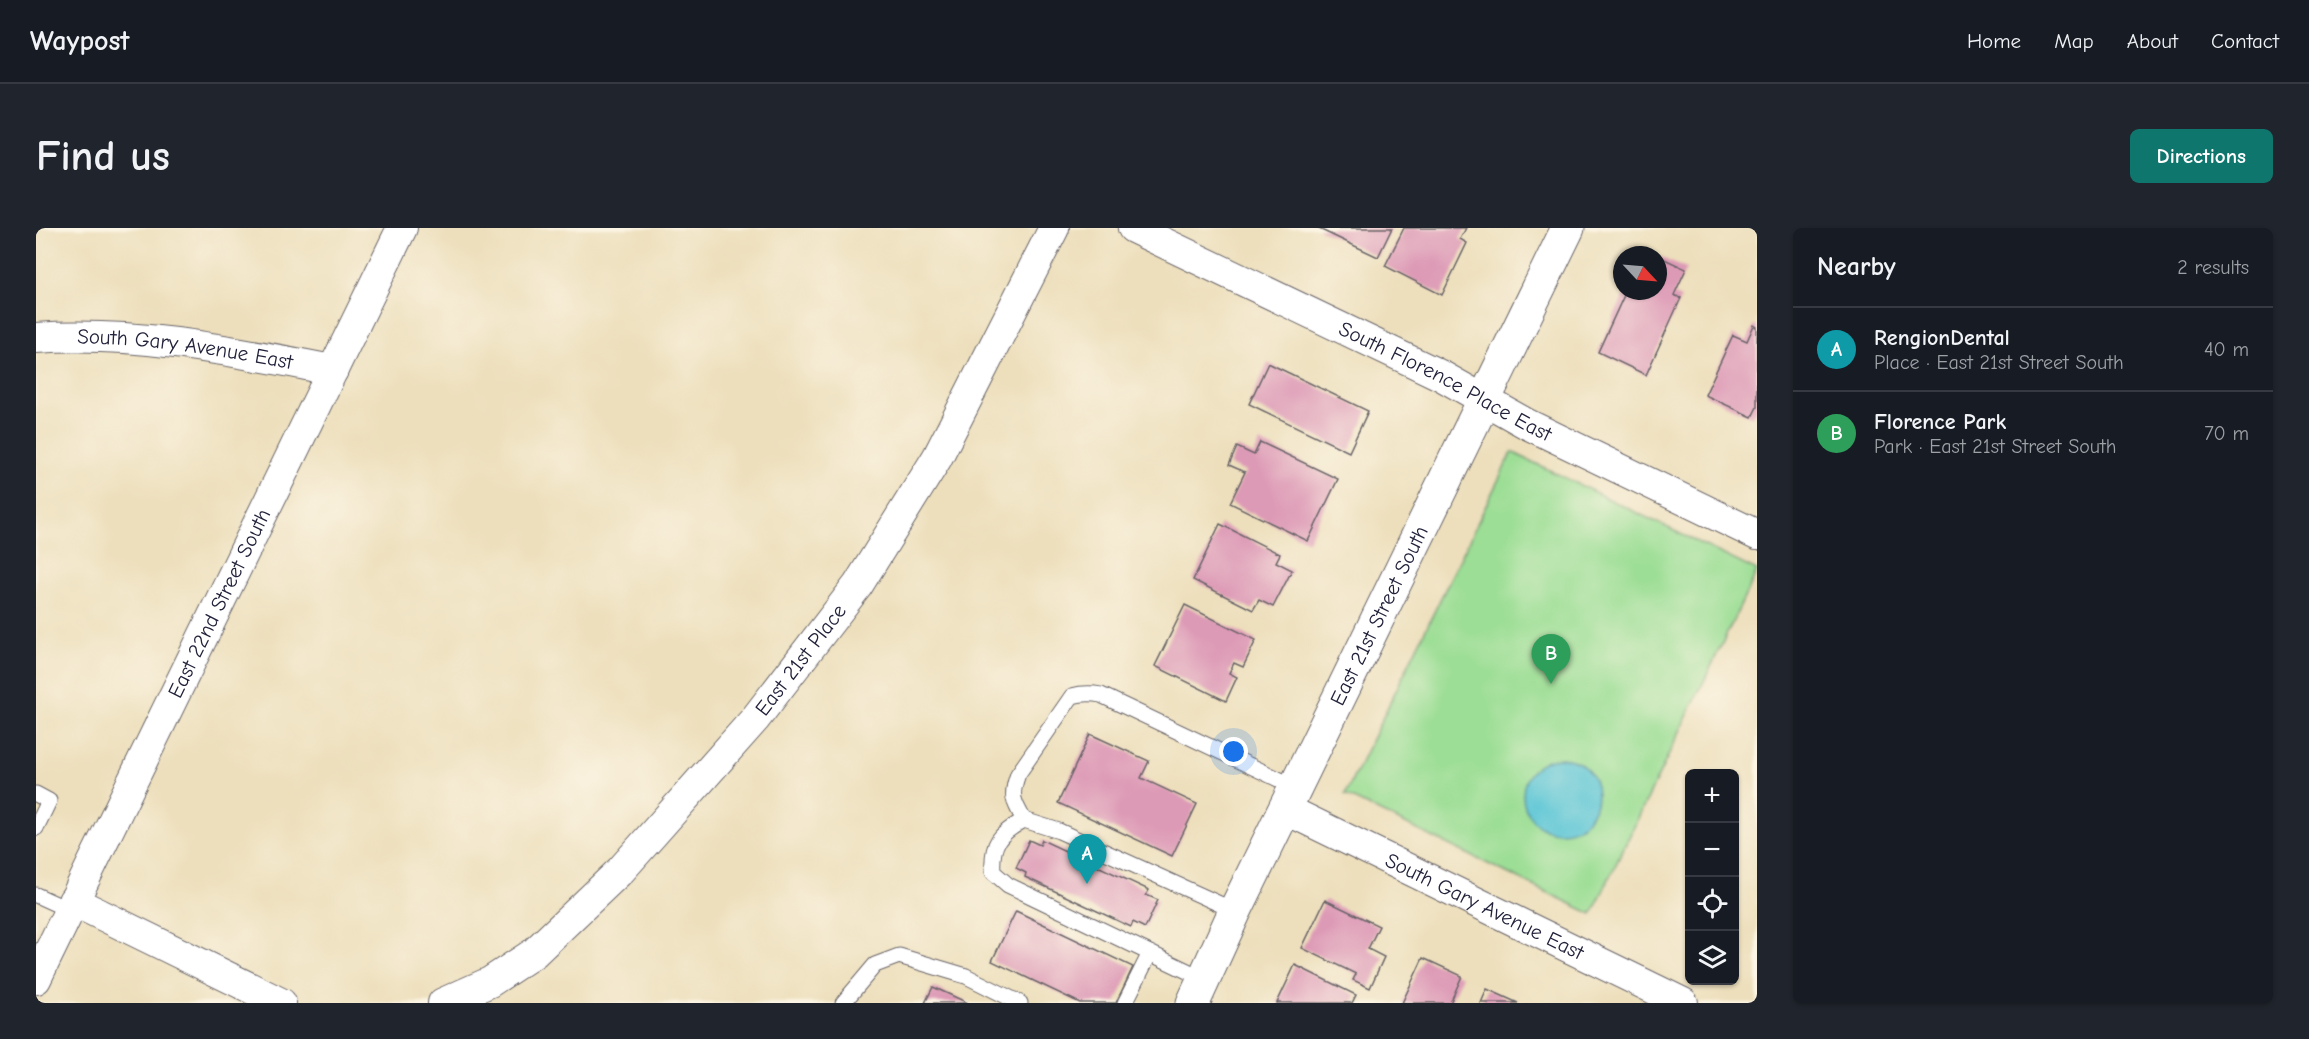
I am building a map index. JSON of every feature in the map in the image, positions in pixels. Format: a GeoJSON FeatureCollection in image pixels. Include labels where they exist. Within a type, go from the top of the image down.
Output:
{"type":"FeatureCollection","features":[{"type":"Feature","properties":{"kind":"main road","name":"East 21st Street South"},"geometry":{"type":"LineString","coordinates":[[1199,991],[1235,911],[1568,228]]}},
{"type":"Feature","properties":{"kind":"street","name":"East 22nd Street South"},"geometry":{"type":"LineString","coordinates":[[36,979],[402,228]]}},
{"type":"Feature","properties":{"kind":"street","name":"East 21st Place"},"geometry":{"type":"LineString","coordinates":[[443,1003],[490,982],[534,952],[621,870],[755,719],[858,585],[937,458],[1054,228]]}},
{"type":"Feature","properties":{"kind":"street","name":"South Florence Place East"},"geometry":{"type":"LineString","coordinates":[[1133,228],[1442,375],[1527,424],[1757,535]]}},
{"type":"Feature","properties":{"kind":"street","name":"South Gary Avenue East"},"geometry":{"type":"LineString","coordinates":[[36,338],[130,337],[200,345],[333,370]]}},
{"type":"Feature","properties":{"kind":"street","name":"South Gary Avenue East"},"geometry":{"type":"LineString","coordinates":[[1290,798],[1683,1003]]}},
{"type":"Feature","properties":{"kind":"street"},"geometry":{"type":"LineString","coordinates":[[71,906],[281,1003]]}},
{"type":"Feature","properties":{"kind":"lane"},"geometry":{"type":"LineString","coordinates":[[1235,911],[1059,831],[1024,820],[1013,800],[1018,774],[1072,696],[1081,693],[1101,695],[1290,798]]}},
{"type":"Feature","properties":{"kind":"lane"},"geometry":{"type":"LineString","coordinates":[[36,794],[49,801],[36,828]]}},
{"type":"Feature","properties":{"kind":"lane"},"geometry":{"type":"LineString","coordinates":[[1024,820],[1008,829],[999,838],[992,854],[993,872],[1008,885],[1150,953],[1199,991]]}},
{"type":"Feature","properties":{"kind":"lane"},"geometry":{"type":"LineString","coordinates":[[36,895],[71,906]]}},
{"type":"Feature","properties":{"kind":"lane"},"geometry":{"type":"LineString","coordinates":[[1125,1003],[1150,953]]}},
{"type":"Feature","properties":{"kind":"lane"},"geometry":{"type":"LineString","coordinates":[[843,1003],[875,965],[898,956],[966,976],[1020,1003]]}},
{"type":"Feature","properties":{"kind":"green space"},"geometry":{"type":"Polygon","coordinates":[[[1512,452],[1757,571],[1592,914],[1345,795],[1512,452]]]}},
{"type":"Feature","properties":{"kind":"water"},"geometry":{"type":"Polygon","coordinates":[[[1567,758],[1587,768],[1595,781],[1597,795],[1595,809],[1587,822],[1574,830],[1553,832],[1533,822],[1525,809],[1523,788],[1533,768],[1546,760],[1567,758]]]}},
{"type":"Feature","properties":{"kind":"building"},"geometry":{"type":"Polygon","coordinates":[[[1317,228],[1392,228],[1378,257],[1317,228]]]}},
{"type":"Feature","properties":{"kind":"building"},"geometry":{"type":"Polygon","coordinates":[[[1404,228],[1466,228],[1460,239],[1467,243],[1442,295],[1385,266],[1404,228]]]}},
{"type":"Feature","properties":{"kind":"building"},"geometry":{"type":"Polygon","coordinates":[[[1667,260],[1686,269],[1674,295],[1681,298],[1646,375],[1598,352],[1622,300],[1667,300],[1667,260]]]}},
{"type":"Feature","properties":{"kind":"building"},"geometry":{"type":"Polygon","coordinates":[[[1754,325],[1757,327],[1757,407],[1752,417],[1705,395],[1733,335],[1747,341],[1754,325]]]}},
{"type":"Feature","properties":{"kind":"building"},"geometry":{"type":"Polygon","coordinates":[[[1268,363],[1368,411],[1349,452],[1249,404],[1268,363]]]}},
{"type":"Feature","properties":{"kind":"building"},"geometry":{"type":"Polygon","coordinates":[[[1260,442],[1338,479],[1308,541],[1230,503],[1245,472],[1229,465],[1237,447],[1254,455],[1260,442]]]}},
{"type":"Feature","properties":{"kind":"building"},"geometry":{"type":"Polygon","coordinates":[[[1220,524],[1280,554],[1276,562],[1292,570],[1273,607],[1259,600],[1253,610],[1193,580],[1220,524]]]}},
{"type":"Feature","properties":{"kind":"building"},"geometry":{"type":"Polygon","coordinates":[[[1185,605],[1256,640],[1243,667],[1234,663],[1229,673],[1237,677],[1226,701],[1155,666],[1185,605]]]}},
{"type":"Feature","properties":{"kind":"building"},"geometry":{"type":"Polygon","coordinates":[[[1090,734],[1149,761],[1141,778],[1197,804],[1172,856],[1058,803],[1090,734]]]}},
{"type":"Feature","properties":{"kind":"building"},"geometry":{"type":"Polygon","coordinates":[[[1029,840],[1040,845],[1042,840],[1149,890],[1146,895],[1158,900],[1145,928],[1133,922],[1131,927],[1025,877],[1026,873],[1016,868],[1029,840]]]}},
{"type":"Feature","properties":{"kind":"building"},"geometry":{"type":"Polygon","coordinates":[[[1325,900],[1379,926],[1368,949],[1384,957],[1370,988],[1353,980],[1356,974],[1302,948],[1325,900]]]}},
{"type":"Feature","properties":{"kind":"building"},"geometry":{"type":"Polygon","coordinates":[[[1016,911],[1133,967],[1116,1003],[1080,1003],[992,961],[1016,911]]]}},
{"type":"Feature","properties":{"kind":"building"},"geometry":{"type":"Polygon","coordinates":[[[1423,958],[1462,976],[1450,1003],[1402,1003],[1423,958]]]}},
{"type":"Feature","properties":{"kind":"building"},"geometry":{"type":"Polygon","coordinates":[[[1295,965],[1356,995],[1352,1003],[1277,1003],[1295,965]]]}},
{"type":"Feature","properties":{"kind":"building"},"geometry":{"type":"Polygon","coordinates":[[[933,987],[968,1003],[925,1003],[933,987]]]}},
{"type":"Feature","properties":{"kind":"building"},"geometry":{"type":"Polygon","coordinates":[[[1487,989],[1518,1003],[1481,1003],[1487,989]]]}},
{"type":"Feature","properties":{"kind":"place","name":"Florence Park"},"geometry":{"type":"Point","coordinates":[1551,684]}},
{"type":"Feature","properties":{"kind":"place","name":"RengionDental"},"geometry":{"type":"Point","coordinates":[1087,884]}}]}
